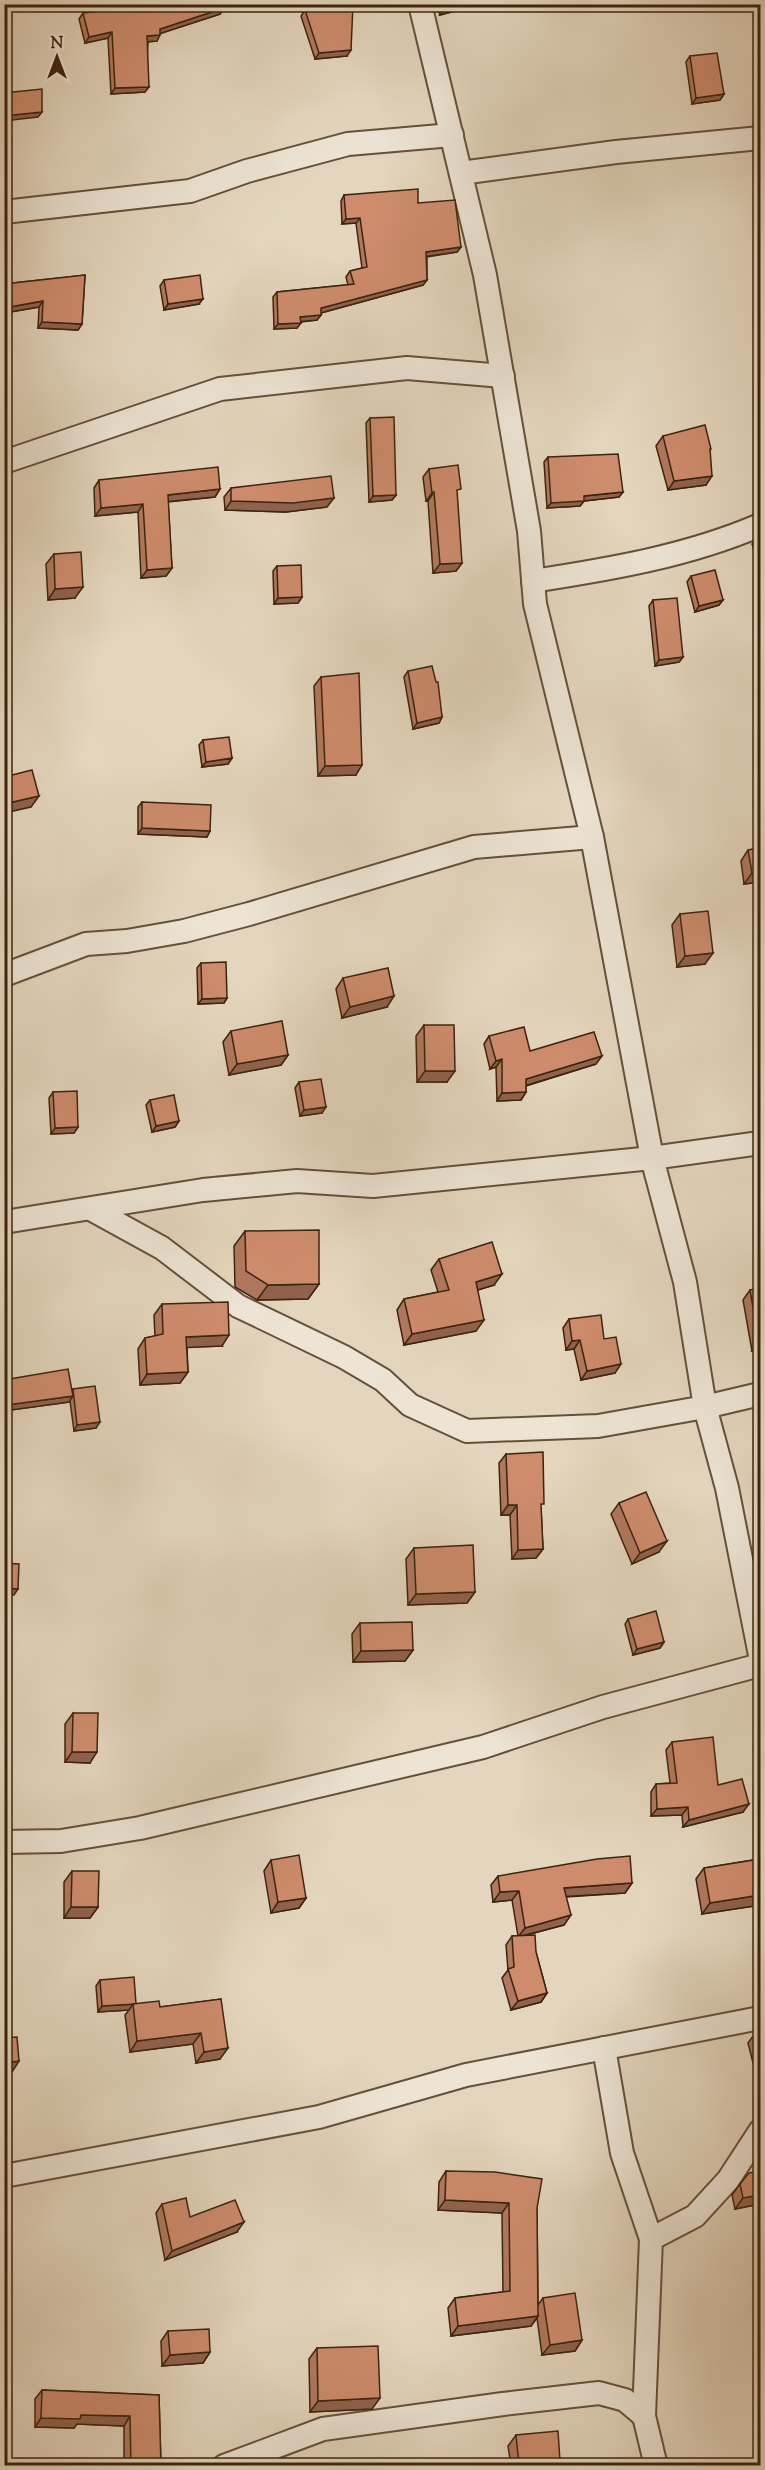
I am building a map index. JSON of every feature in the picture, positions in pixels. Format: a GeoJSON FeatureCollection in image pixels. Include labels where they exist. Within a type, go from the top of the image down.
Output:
{"type":"FeatureCollection","features":[{"type":"Feature","properties":{"kind":"street"},"geometry":{"type":"LineString","coordinates":[[420,4],[485,274],[529,531],[535,603],[592,837],[652,1158],[685,1282],[705,1407],[754,1590],[760,1655]]}},
{"type":"Feature","properties":{"kind":"street"},"geometry":{"type":"LineString","coordinates":[[4,212],[190,191],[247,171],[348,144],[452,135]]}},
{"type":"Feature","properties":{"kind":"street"},"geometry":{"type":"LineString","coordinates":[[461,173],[616,152],[760,138]]}},
{"type":"Feature","properties":{"kind":"street"},"geometry":{"type":"LineString","coordinates":[[4,462],[220,389],[407,368],[503,376]]}},
{"type":"Feature","properties":{"kind":"street"},"geometry":{"type":"LineString","coordinates":[[533,581],[631,566],[725,540],[760,525]]}},
{"type":"Feature","properties":{"kind":"street"},"geometry":{"type":"LineString","coordinates":[[4,975],[86,944],[127,941],[184,931],[474,847],[592,837]]}},
{"type":"Feature","properties":{"kind":"street"},"geometry":{"type":"LineString","coordinates":[[4,1222],[203,1190],[297,1181],[373,1186],[652,1158],[760,1143]]}},
{"type":"Feature","properties":{"kind":"street"},"geometry":{"type":"LineString","coordinates":[[91,1209],[162,1248],[238,1306],[344,1357],[382,1380],[410,1405],[467,1431],[598,1426],[705,1407],[760,1394]]}},
{"type":"Feature","properties":{"kind":"street"},"geometry":{"type":"LineString","coordinates":[[4,1842],[61,1841],[151,1825],[483,1747],[603,1707],[760,1665]]}},
{"type":"Feature","properties":{"kind":"street"},"geometry":{"type":"LineString","coordinates":[[4,2176],[319,2117],[466,2075],[760,2018]]}},
{"type":"Feature","properties":{"kind":"street"},"geometry":{"type":"LineString","coordinates":[[604,2048],[622,2153],[651,2239],[644,2416],[656,2466]]}},
{"type":"Feature","properties":{"kind":"street"},"geometry":{"type":"LineString","coordinates":[[651,2239],[695,2216],[728,2180],[760,2131]]}},
{"type":"Feature","properties":{"kind":"street"},"geometry":{"type":"LineString","coordinates":[[224,2466],[323,2429],[503,2404],[599,2394],[625,2400],[644,2416]]}},
{"type":"Feature","properties":{"kind":"building"},"geometry":{"type":"Polygon","coordinates":[[[162,4],[223,4],[224,8],[160,29],[160,35],[147,36],[149,87],[115,88],[112,32],[89,37],[83,13],[162,4]]]}},
{"type":"Feature","properties":{"kind":"building"},"geometry":{"type":"Polygon","coordinates":[[[325,4],[353,4],[351,50],[319,53],[305,10],[325,4]]]}},
{"type":"Feature","properties":{"kind":"building"},"geometry":{"type":"Polygon","coordinates":[[[442,4],[462,4],[444,10],[442,4]]]}},
{"type":"Feature","properties":{"kind":"building"},"geometry":{"type":"Polygon","coordinates":[[[717,53],[724,94],[696,98],[690,56],[717,53]]]}},
{"type":"Feature","properties":{"kind":"building"},"geometry":{"type":"Polygon","coordinates":[[[42,89],[42,112],[4,116],[4,93],[42,89]]]}},
{"type":"Feature","properties":{"kind":"building"},"geometry":{"type":"Polygon","coordinates":[[[418,189],[418,203],[455,200],[461,247],[426,252],[427,280],[321,308],[321,315],[300,317],[301,323],[278,324],[277,292],[354,284],[350,271],[367,267],[360,218],[346,219],[344,195],[418,189]]]}},
{"type":"Feature","properties":{"kind":"building"},"geometry":{"type":"Polygon","coordinates":[[[85,275],[82,324],[42,322],[43,301],[4,308],[4,284],[85,275]]]}},
{"type":"Feature","properties":{"kind":"building"},"geometry":{"type":"Polygon","coordinates":[[[200,275],[203,299],[168,304],[164,280],[200,275]]]}},
{"type":"Feature","properties":{"kind":"building"},"geometry":{"type":"Polygon","coordinates":[[[394,417],[396,495],[373,496],[370,418],[394,417]]]}},
{"type":"Feature","properties":{"kind":"building"},"geometry":{"type":"Polygon","coordinates":[[[705,425],[711,449],[712,476],[674,481],[663,436],[705,425]]]}},
{"type":"Feature","properties":{"kind":"building"},"geometry":{"type":"Polygon","coordinates":[[[618,454],[623,492],[584,496],[584,501],[551,503],[548,457],[618,454]]]}},
{"type":"Feature","properties":{"kind":"building"},"geometry":{"type":"Polygon","coordinates":[[[458,465],[461,489],[457,490],[462,563],[440,564],[434,492],[432,493],[429,469],[458,465]]]}},
{"type":"Feature","properties":{"kind":"building"},"geometry":{"type":"Polygon","coordinates":[[[218,467],[220,489],[168,495],[172,568],[147,570],[143,504],[101,508],[99,480],[218,467]]]}},
{"type":"Feature","properties":{"kind":"building"},"geometry":{"type":"Polygon","coordinates":[[[331,476],[334,498],[293,503],[231,501],[231,488],[331,476]]]}},
{"type":"Feature","properties":{"kind":"building"},"geometry":{"type":"Polygon","coordinates":[[[4,531],[10,531],[9,555],[4,554],[4,531]]]}},
{"type":"Feature","properties":{"kind":"building"},"geometry":{"type":"Polygon","coordinates":[[[81,552],[83,587],[55,589],[54,554],[81,552]]]}},
{"type":"Feature","properties":{"kind":"building"},"geometry":{"type":"Polygon","coordinates":[[[301,565],[302,597],[278,598],[277,566],[301,565]]]}},
{"type":"Feature","properties":{"kind":"building"},"geometry":{"type":"Polygon","coordinates":[[[715,570],[723,600],[699,606],[691,576],[715,570]]]}},
{"type":"Feature","properties":{"kind":"building"},"geometry":{"type":"Polygon","coordinates":[[[677,598],[683,657],[659,660],[653,600],[677,598]]]}},
{"type":"Feature","properties":{"kind":"building"},"geometry":{"type":"Polygon","coordinates":[[[432,666],[436,682],[438,682],[442,717],[417,723],[408,671],[432,666]]]}},
{"type":"Feature","properties":{"kind":"building"},"geometry":{"type":"Polygon","coordinates":[[[359,673],[362,765],[325,766],[321,677],[359,673]]]}},
{"type":"Feature","properties":{"kind":"building"},"geometry":{"type":"Polygon","coordinates":[[[229,737],[232,758],[206,762],[203,740],[229,737]]]}},
{"type":"Feature","properties":{"kind":"building"},"geometry":{"type":"Polygon","coordinates":[[[32,770],[39,796],[4,804],[4,777],[32,770]]]}},
{"type":"Feature","properties":{"kind":"building"},"geometry":{"type":"Polygon","coordinates":[[[142,802],[211,805],[210,831],[142,828],[142,802]]]}},
{"type":"Feature","properties":{"kind":"building"},"geometry":{"type":"Polygon","coordinates":[[[760,848],[760,872],[752,873],[748,850],[760,848]]]}},
{"type":"Feature","properties":{"kind":"building"},"geometry":{"type":"Polygon","coordinates":[[[708,911],[713,953],[685,956],[680,914],[708,911]]]}},
{"type":"Feature","properties":{"kind":"building"},"geometry":{"type":"Polygon","coordinates":[[[226,962],[227,998],[202,999],[201,963],[226,962]]]}},
{"type":"Feature","properties":{"kind":"building"},"geometry":{"type":"Polygon","coordinates":[[[388,968],[394,996],[350,1007],[343,978],[388,968]]]}},
{"type":"Feature","properties":{"kind":"building"},"geometry":{"type":"Polygon","coordinates":[[[282,1021],[288,1055],[237,1064],[231,1031],[282,1021]]]}},
{"type":"Feature","properties":{"kind":"building"},"geometry":{"type":"Polygon","coordinates":[[[424,1025],[454,1025],[455,1071],[425,1071],[424,1025]]]}},
{"type":"Feature","properties":{"kind":"building"},"geometry":{"type":"Polygon","coordinates":[[[524,1027],[530,1051],[594,1032],[602,1056],[526,1079],[526,1092],[502,1093],[502,1059],[496,1061],[489,1036],[524,1027]]]}},
{"type":"Feature","properties":{"kind":"building"},"geometry":{"type":"Polygon","coordinates":[[[321,1079],[326,1107],[304,1110],[299,1082],[321,1079]]]}},
{"type":"Feature","properties":{"kind":"building"},"geometry":{"type":"Polygon","coordinates":[[[77,1091],[78,1127],[55,1128],[53,1092],[77,1091]]]}},
{"type":"Feature","properties":{"kind":"building"},"geometry":{"type":"Polygon","coordinates":[[[174,1095],[179,1121],[156,1126],[150,1100],[174,1095]]]}},
{"type":"Feature","properties":{"kind":"building"},"geometry":{"type":"Polygon","coordinates":[[[319,1230],[319,1284],[268,1285],[246,1271],[245,1231],[319,1230]]]}},
{"type":"Feature","properties":{"kind":"building"},"geometry":{"type":"Polygon","coordinates":[[[492,1242],[502,1274],[476,1282],[484,1320],[412,1334],[404,1299],[449,1290],[439,1259],[492,1242]]]}},
{"type":"Feature","properties":{"kind":"building"},"geometry":{"type":"Polygon","coordinates":[[[760,1288],[760,1340],[759,1341],[750,1290],[760,1288]]]}},
{"type":"Feature","properties":{"kind":"building"},"geometry":{"type":"Polygon","coordinates":[[[228,1302],[229,1335],[186,1337],[188,1372],[147,1374],[145,1338],[163,1334],[162,1304],[228,1302]]]}},
{"type":"Feature","properties":{"kind":"building"},"geometry":{"type":"Polygon","coordinates":[[[601,1315],[604,1339],[616,1337],[621,1364],[587,1371],[580,1340],[572,1341],[569,1319],[601,1315]]]}},
{"type":"Feature","properties":{"kind":"building"},"geometry":{"type":"Polygon","coordinates":[[[68,1369],[73,1396],[7,1405],[4,1380],[68,1369]]]}},
{"type":"Feature","properties":{"kind":"building"},"geometry":{"type":"Polygon","coordinates":[[[95,1386],[100,1422],[77,1425],[73,1389],[95,1386]]]}},
{"type":"Feature","properties":{"kind":"building"},"geometry":{"type":"Polygon","coordinates":[[[543,1452],[544,1504],[541,1504],[543,1549],[518,1550],[517,1505],[508,1505],[506,1454],[543,1452]]]}},
{"type":"Feature","properties":{"kind":"building"},"geometry":{"type":"Polygon","coordinates":[[[646,1492],[667,1541],[640,1553],[619,1503],[646,1492]]]}},
{"type":"Feature","properties":{"kind":"building"},"geometry":{"type":"Polygon","coordinates":[[[473,1545],[475,1592],[416,1594],[414,1548],[473,1545]]]}},
{"type":"Feature","properties":{"kind":"building"},"geometry":{"type":"Polygon","coordinates":[[[4,1563],[19,1564],[18,1589],[4,1588],[4,1563]]]}},
{"type":"Feature","properties":{"kind":"building"},"geometry":{"type":"Polygon","coordinates":[[[656,1611],[664,1642],[637,1649],[628,1619],[656,1611]]]}},
{"type":"Feature","properties":{"kind":"building"},"geometry":{"type":"Polygon","coordinates":[[[412,1622],[413,1650],[361,1651],[360,1623],[412,1622]]]}},
{"type":"Feature","properties":{"kind":"building"},"geometry":{"type":"Polygon","coordinates":[[[73,1713],[98,1713],[97,1752],[72,1752],[73,1713]]]}},
{"type":"Feature","properties":{"kind":"building"},"geometry":{"type":"Polygon","coordinates":[[[713,1737],[718,1785],[742,1779],[749,1804],[689,1820],[688,1807],[657,1809],[656,1784],[677,1783],[672,1742],[713,1737]]]}},
{"type":"Feature","properties":{"kind":"building"},"geometry":{"type":"Polygon","coordinates":[[[299,1855],[306,1898],[278,1902],[271,1860],[299,1855]]]}},
{"type":"Feature","properties":{"kind":"building"},"geometry":{"type":"Polygon","coordinates":[[[630,1856],[632,1883],[564,1888],[571,1915],[525,1928],[519,1891],[500,1892],[498,1876],[597,1859],[630,1856]]]}},
{"type":"Feature","properties":{"kind":"building"},"geometry":{"type":"Polygon","coordinates":[[[760,1859],[760,1895],[710,1903],[704,1868],[760,1859]]]}},
{"type":"Feature","properties":{"kind":"building"},"geometry":{"type":"Polygon","coordinates":[[[72,1871],[99,1871],[98,1907],[71,1907],[72,1871]]]}},
{"type":"Feature","properties":{"kind":"building"},"geometry":{"type":"Polygon","coordinates":[[[4,1876],[9,1876],[9,1911],[4,1911],[4,1876]]]}},
{"type":"Feature","properties":{"kind":"building"},"geometry":{"type":"Polygon","coordinates":[[[535,1935],[536,1952],[547,1993],[518,2001],[508,1969],[514,1967],[512,1936],[535,1935]]]}},
{"type":"Feature","properties":{"kind":"building"},"geometry":{"type":"Polygon","coordinates":[[[134,1977],[136,2004],[102,2006],[100,1980],[134,1977]]]}},
{"type":"Feature","properties":{"kind":"building"},"geometry":{"type":"Polygon","coordinates":[[[221,1999],[228,2048],[204,2052],[201,2033],[137,2041],[133,2004],[159,2001],[160,2007],[221,1999]]]}},
{"type":"Feature","properties":{"kind":"building"},"geometry":{"type":"Polygon","coordinates":[[[760,2031],[760,2051],[756,2032],[760,2031]]]}},
{"type":"Feature","properties":{"kind":"building"},"geometry":{"type":"Polygon","coordinates":[[[17,2037],[19,2061],[4,2063],[4,2038],[17,2037]]]}},
{"type":"Feature","properties":{"kind":"building"},"geometry":{"type":"Polygon","coordinates":[[[446,2171],[495,2172],[542,2179],[537,2208],[538,2316],[458,2326],[455,2298],[510,2291],[509,2203],[445,2200],[446,2171]]]}},
{"type":"Feature","properties":{"kind":"building"},"geometry":{"type":"Polygon","coordinates":[[[760,2171],[760,2195],[743,2198],[740,2184],[749,2173],[760,2171]]]}},
{"type":"Feature","properties":{"kind":"building"},"geometry":{"type":"Polygon","coordinates":[[[186,2198],[190,2217],[235,2200],[244,2222],[172,2251],[162,2204],[186,2198]]]}},
{"type":"Feature","properties":{"kind":"building"},"geometry":{"type":"Polygon","coordinates":[[[575,2293],[582,2340],[550,2345],[543,2298],[575,2293]]]}},
{"type":"Feature","properties":{"kind":"building"},"geometry":{"type":"Polygon","coordinates":[[[209,2329],[210,2352],[170,2355],[168,2331],[209,2329]]]}},
{"type":"Feature","properties":{"kind":"building"},"geometry":{"type":"Polygon","coordinates":[[[378,2346],[380,2398],[318,2401],[317,2348],[378,2346]]]}},
{"type":"Feature","properties":{"kind":"building"},"geometry":{"type":"Polygon","coordinates":[[[42,2390],[159,2395],[161,2466],[131,2466],[130,2416],[81,2415],[80,2419],[41,2418],[42,2390]]]}},
{"type":"Feature","properties":{"kind":"building"},"geometry":{"type":"Polygon","coordinates":[[[558,2431],[560,2461],[519,2465],[516,2435],[558,2431]]]}}]}
